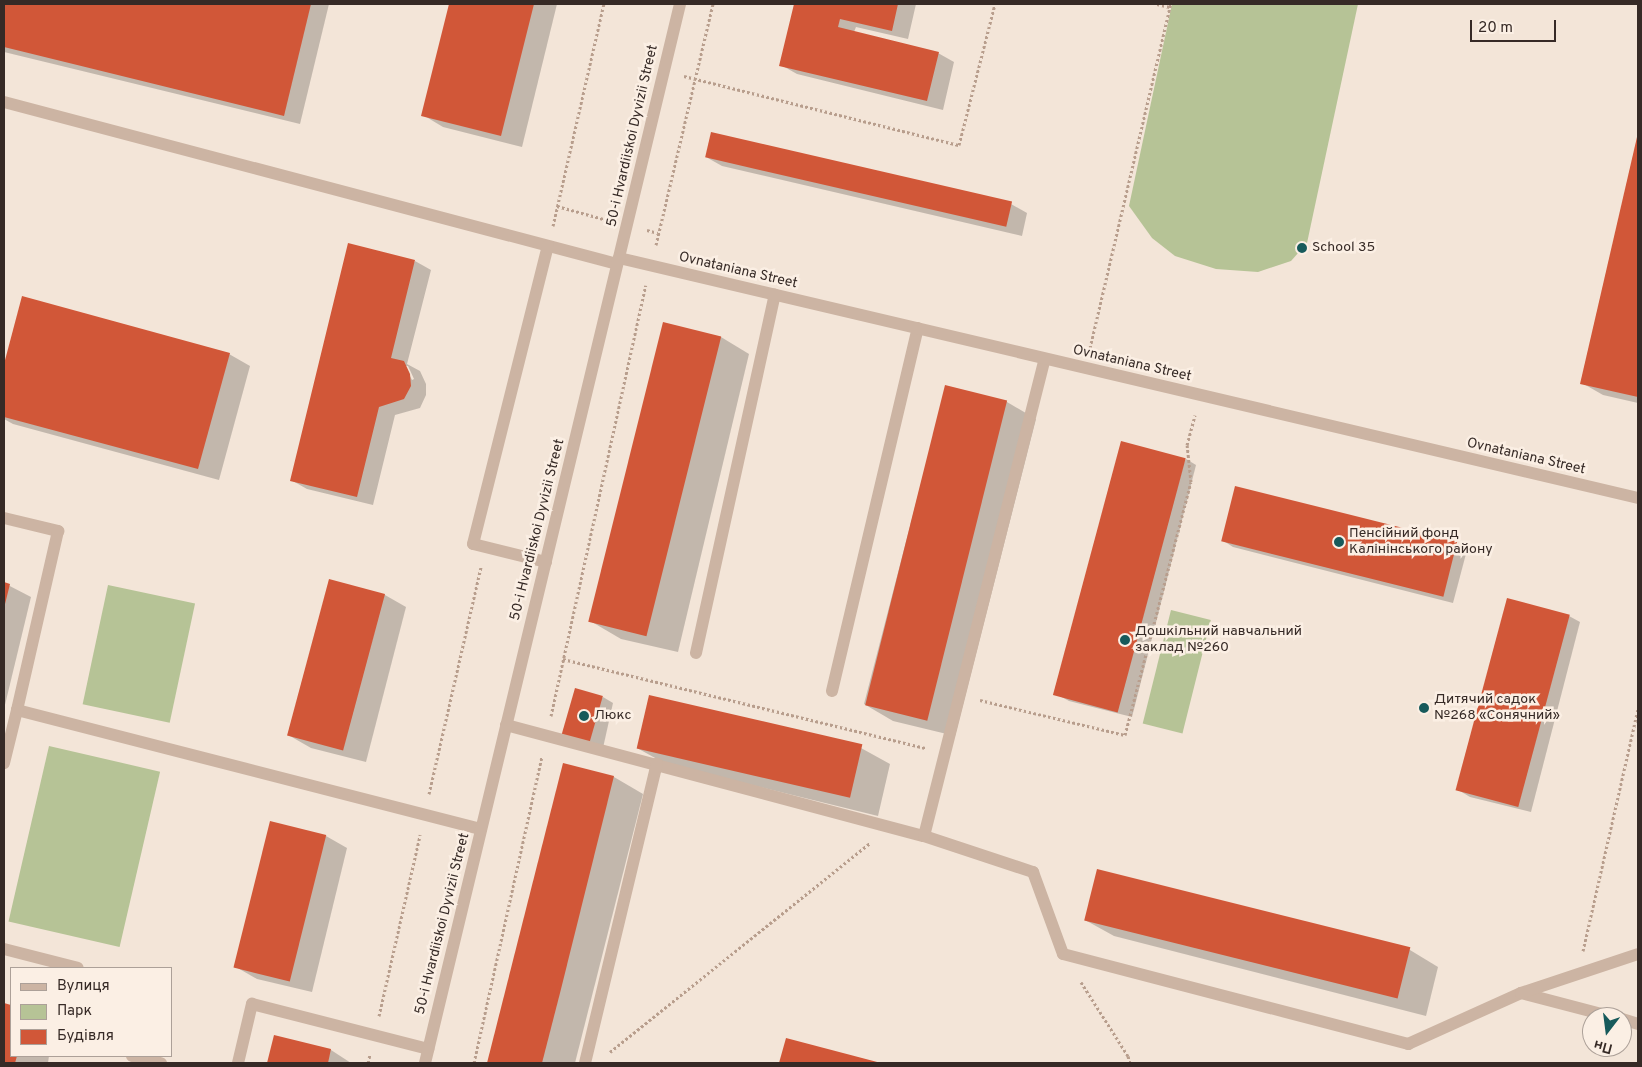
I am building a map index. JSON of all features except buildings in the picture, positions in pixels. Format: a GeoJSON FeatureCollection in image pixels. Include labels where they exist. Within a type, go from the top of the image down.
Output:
{"type":"FeatureCollection","features":[{"type":"Feature","properties":{"kind":"street","name":"50-i Hvardiiskoi Dyvizii Street"},"geometry":{"type":"LineString","coordinates":[[425,1063],[680,4]]}},
{"type":"Feature","properties":{"kind":"street","name":"Ovnataniana Street"},"geometry":{"type":"LineString","coordinates":[[4,102],[548,246],[651,266],[1638,498]]}},
{"type":"Feature","properties":{"kind":"street"},"geometry":{"type":"LineString","coordinates":[[546,562],[473,544],[548,246]]}},
{"type":"Feature","properties":{"kind":"street"},"geometry":{"type":"LineString","coordinates":[[696,652],[775,295]]}},
{"type":"Feature","properties":{"kind":"street"},"geometry":{"type":"LineString","coordinates":[[832,691],[918,328]]}},
{"type":"Feature","properties":{"kind":"street"},"geometry":{"type":"LineString","coordinates":[[924,836],[1045,358]]}},
{"type":"Feature","properties":{"kind":"street"},"geometry":{"type":"LineString","coordinates":[[4,518],[58,531],[4,763]]}},
{"type":"Feature","properties":{"kind":"street"},"geometry":{"type":"LineString","coordinates":[[17,710],[481,829]]}},
{"type":"Feature","properties":{"kind":"street"},"geometry":{"type":"LineString","coordinates":[[506,725],[924,836],[1033,872],[1063,954],[1408,1044],[1521,993],[1638,954]]}},
{"type":"Feature","properties":{"kind":"street"},"geometry":{"type":"LineString","coordinates":[[585,1063],[657,764]]}},
{"type":"Feature","properties":{"kind":"street"},"geometry":{"type":"LineString","coordinates":[[4,949],[74,967]]}},
{"type":"Feature","properties":{"kind":"street"},"geometry":{"type":"LineString","coordinates":[[1521,993],[1582,1009]]}},
{"type":"Feature","properties":{"kind":"street"},"geometry":{"type":"LineString","coordinates":[[238,1063],[252,1004],[428,1049]]}},
{"type":"Feature","properties":{"kind":"street"},"geometry":{"type":"LineString","coordinates":[[136,1057],[162,1063]]}},
{"type":"Feature","properties":{"kind":"path"},"geometry":{"type":"LineString","coordinates":[[548,246],[604,4]]}},
{"type":"Feature","properties":{"kind":"path"},"geometry":{"type":"LineString","coordinates":[[474,1063],[651,266],[713,4]]}},
{"type":"Feature","properties":{"kind":"path"},"geometry":{"type":"LineString","coordinates":[[664,71],[959,145],[995,4]]}},
{"type":"Feature","properties":{"kind":"path"},"geometry":{"type":"LineString","coordinates":[[1085,368],[1170,5],[1157,4]]}},
{"type":"Feature","properties":{"kind":"path"},"geometry":{"type":"LineString","coordinates":[[960,695],[1125,735],[1191,482],[1187,445],[1200,395]]}},
{"type":"Feature","properties":{"kind":"path"},"geometry":{"type":"LineString","coordinates":[[564,660],[945,753]]}},
{"type":"Feature","properties":{"kind":"path"},"geometry":{"type":"LineString","coordinates":[[1578,974],[1638,708]]}},
{"type":"Feature","properties":{"kind":"path"},"geometry":{"type":"LineString","coordinates":[[603,1057],[890,827]]}},
{"type":"Feature","properties":{"kind":"path"},"geometry":{"type":"LineString","coordinates":[[1063,954],[1128,1056],[1130,1063]]}},
{"type":"Feature","properties":{"kind":"green space"},"geometry":{"type":"Polygon","coordinates":[[[1172,4],[1358,4],[1307,243],[1291,261],[1258,272],[1216,269],[1175,256],[1152,238],[1129,206],[1172,4]]]}},
{"type":"Feature","properties":{"kind":"green space"},"geometry":{"type":"Polygon","coordinates":[[[108,585],[195,604],[170,723],[83,704],[108,585]]]}},
{"type":"Feature","properties":{"kind":"green space"},"geometry":{"type":"Polygon","coordinates":[[[1171,610],[1211,620],[1182,733],[1143,724],[1171,610]]]}},
{"type":"Feature","properties":{"kind":"green space"},"geometry":{"type":"Polygon","coordinates":[[[49,746],[160,772],[120,947],[9,921],[49,746]]]}},
{"type":"Feature","properties":{"kind":"place","name":"School 35"},"geometry":{"type":"Point","coordinates":[1302,248]}},
{"type":"Feature","properties":{"kind":"place","name":"Пенсійний фонд Калінінського району"},"geometry":{"type":"Point","coordinates":[1339,542]}},
{"type":"Feature","properties":{"kind":"place","name":"Дошкільний навчальний заклад №260"},"geometry":{"type":"Point","coordinates":[1125,640]}},
{"type":"Feature","properties":{"kind":"place","name":"Дитячий садок №268 «Сонячний»"},"geometry":{"type":"Point","coordinates":[1424,708]}},
{"type":"Feature","properties":{"kind":"place","name":"Люкс"},"geometry":{"type":"Point","coordinates":[584,716]}}]}
